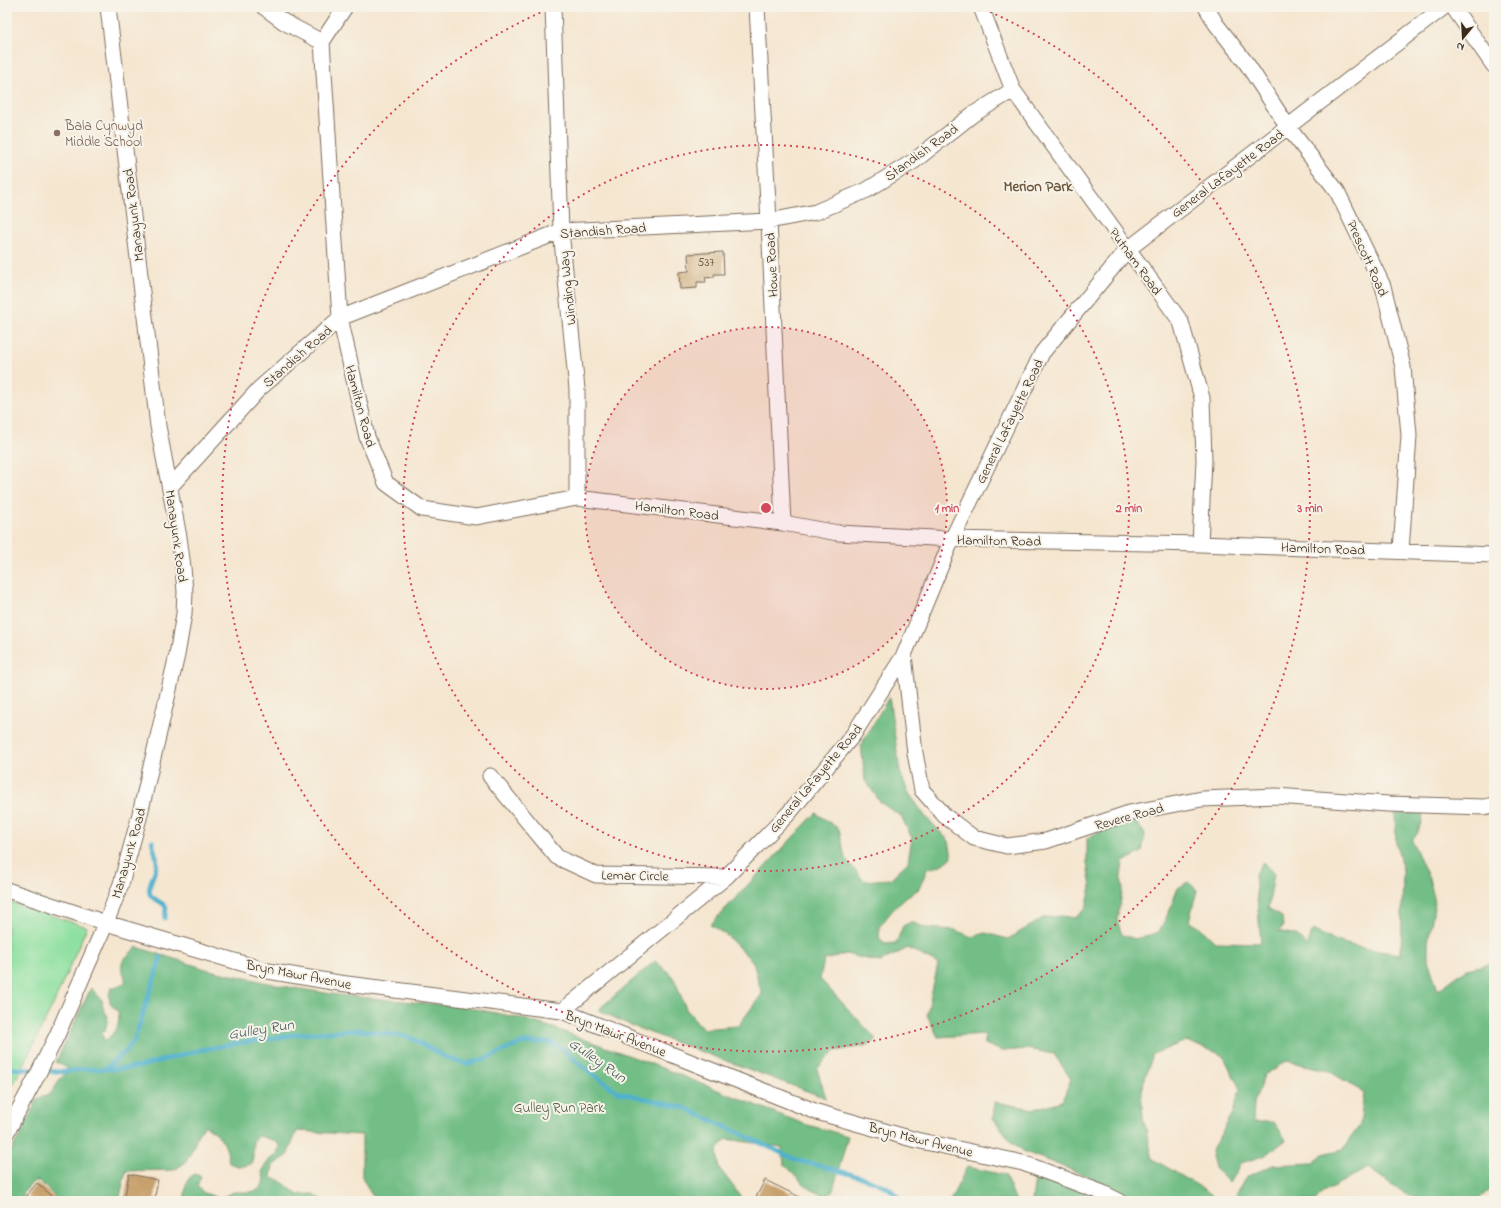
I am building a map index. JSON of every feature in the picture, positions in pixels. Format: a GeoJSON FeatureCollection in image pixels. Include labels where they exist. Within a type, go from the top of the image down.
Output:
{"type":"FeatureCollection","features":[{"type":"Feature","properties":{"kind":"street","name":"Manayunk Road"},"geometry":{"type":"LineString","coordinates":[[7,1132],[40,1070],[106,922],[121,884],[138,824],[181,635],[185,592],[183,567],[170,487],[158,426],[108,7]]}},
{"type":"Feature","properties":{"kind":"street"},"geometry":{"type":"LineString","coordinates":[[264,7],[284,22],[322,42],[345,7]]}},
{"type":"Feature","properties":{"kind":"street","name":"Winding Way"},"geometry":{"type":"LineString","coordinates":[[553,7],[561,231],[577,389],[577,498]]}},
{"type":"Feature","properties":{"kind":"street","name":"Howe Road"},"geometry":{"type":"LineString","coordinates":[[757,7],[769,221],[783,524]]}},
{"type":"Feature","properties":{"kind":"street","name":"Putnam Road"},"geometry":{"type":"LineString","coordinates":[[981,7],[1012,90],[1127,250],[1181,322],[1202,398],[1204,460],[1200,544]]}},
{"type":"Feature","properties":{"kind":"street","name":"Prescott Road"},"geometry":{"type":"LineString","coordinates":[[1206,7],[1216,24],[1247,64],[1288,127],[1337,191],[1383,286],[1403,367],[1409,435],[1401,551]]}},
{"type":"Feature","properties":{"kind":"street","name":"General Lafayette Road"},"geometry":{"type":"LineString","coordinates":[[562,1011],[726,877],[789,813],[853,735],[904,655],[952,539],[1042,353],[1127,250],[1444,7]]}},
{"type":"Feature","properties":{"kind":"street"},"geometry":{"type":"LineString","coordinates":[[1453,7],[1494,66]]}},
{"type":"Feature","properties":{"kind":"street","name":"Hamilton Road"},"geometry":{"type":"LineString","coordinates":[[322,42],[340,318],[367,437],[386,483],[422,509],[476,517],[577,498],[783,524],[838,533],[952,539],[1200,544],[1494,555]]}},
{"type":"Feature","properties":{"kind":"street","name":"Standish Road"},"geometry":{"type":"LineString","coordinates":[[170,487],[259,389],[340,318],[561,231],[769,221],[816,212],[867,190],[914,161],[972,115],[1012,90]]}},
{"type":"Feature","properties":{"kind":"street","name":"Revere Road"},"geometry":{"type":"LineString","coordinates":[[904,655],[915,753],[922,790],[945,816],[974,838],[1007,846],[1046,840],[1129,813],[1202,799],[1276,796],[1388,804],[1484,807],[1494,805]]}},
{"type":"Feature","properties":{"kind":"street","name":"Lemar Circle"},"geometry":{"type":"LineString","coordinates":[[490,776],[557,858],[596,875],[726,877]]}},
{"type":"Feature","properties":{"kind":"street","name":"Bryn Mawr Avenue"},"geometry":{"type":"LineString","coordinates":[[7,890],[106,922],[268,971],[339,983],[562,1011],[817,1112],[916,1140],[1023,1163],[1103,1193],[1119,1201]]}},
{"type":"Feature","properties":{"kind":"green space"},"geometry":{"type":"Polygon","coordinates":[[[889,697],[900,772],[908,792],[925,816],[949,841],[952,858],[939,866],[927,869],[919,889],[904,898],[891,912],[880,926],[879,937],[884,944],[896,943],[903,926],[911,922],[926,928],[955,930],[972,937],[985,933],[1008,939],[1043,918],[1061,916],[1075,918],[1086,909],[1091,887],[1087,863],[1087,838],[1102,831],[1135,821],[1145,834],[1142,852],[1123,862],[1121,877],[1123,889],[1117,920],[1122,935],[1135,939],[1159,932],[1178,888],[1188,882],[1197,890],[1189,921],[1198,926],[1215,942],[1261,943],[1255,874],[1263,862],[1274,874],[1268,908],[1282,917],[1283,927],[1278,931],[1296,935],[1308,947],[1310,935],[1314,930],[1345,944],[1401,954],[1403,871],[1396,844],[1395,814],[1424,813],[1418,832],[1412,841],[1429,879],[1435,902],[1428,942],[1428,960],[1438,990],[1467,969],[1494,963],[1494,1185],[1477,1201],[1434,1201],[1408,1196],[1368,1168],[1321,1193],[1315,1201],[1241,1201],[1236,1194],[1248,1176],[1273,1165],[1313,1163],[1323,1154],[1343,1149],[1360,1125],[1364,1092],[1327,1070],[1287,1061],[1264,1075],[1254,1103],[1253,1122],[1274,1122],[1286,1140],[1266,1155],[1241,1163],[1229,1183],[1215,1168],[1211,1151],[1233,1113],[1240,1089],[1223,1055],[1186,1041],[1153,1054],[1141,1090],[1143,1117],[1153,1159],[1207,1191],[1218,1201],[1136,1201],[1107,1184],[1023,1151],[1011,1141],[993,1118],[995,1102],[1034,1109],[1062,1101],[1071,1079],[1054,1054],[1027,1049],[1002,1051],[985,1044],[985,1034],[938,1037],[927,1015],[938,964],[908,948],[880,962],[846,954],[824,960],[820,979],[877,1040],[864,1046],[835,1051],[817,1069],[826,1098],[632,1026],[598,1010],[655,961],[673,976],[686,1009],[703,1029],[738,1026],[762,994],[753,962],[726,935],[710,925],[816,813],[839,829],[845,858],[864,881],[890,879],[908,862],[912,838],[901,816],[881,803],[865,780],[861,745],[889,697]]]}},
{"type":"Feature","properties":{"kind":"green space"},"geometry":{"type":"Polygon","coordinates":[[[7,901],[87,927],[53,1005],[7,1097],[7,901]]]}},
{"type":"Feature","properties":{"kind":"green space","name":"Gulley Run Park"},"geometry":{"type":"Polygon","coordinates":[[[137,947],[209,970],[282,986],[338,995],[466,1007],[520,1018],[553,1028],[644,1061],[804,1124],[848,1136],[833,1190],[829,1195],[824,1196],[808,1188],[784,1164],[782,1147],[726,1139],[717,1151],[719,1168],[739,1194],[742,1201],[375,1201],[362,1177],[362,1135],[297,1131],[287,1156],[273,1165],[271,1178],[280,1180],[298,1195],[313,1194],[322,1199],[322,1201],[184,1201],[188,1181],[193,1174],[201,1176],[197,1186],[204,1193],[220,1198],[234,1192],[251,1192],[260,1189],[265,1181],[262,1172],[269,1160],[277,1154],[279,1146],[276,1141],[259,1136],[253,1141],[253,1157],[251,1164],[240,1167],[229,1163],[225,1145],[215,1133],[205,1125],[198,1134],[186,1162],[174,1170],[126,1171],[119,1201],[59,1201],[39,1181],[34,1181],[22,1194],[27,1201],[7,1201],[7,1158],[38,1098],[50,1094],[69,1069],[56,1062],[91,988],[102,1000],[103,1008],[108,1017],[105,1031],[101,1033],[105,1041],[112,1035],[117,1027],[119,1019],[117,1010],[112,1006],[109,999],[111,987],[118,987],[125,983],[121,966],[122,963],[137,947]]]}},
{"type":"Feature","properties":{"kind":"green space"},"geometry":{"type":"Polygon","coordinates":[[[967,1167],[1005,1175],[1016,1201],[950,1201],[967,1167]]]}},
{"type":"Feature","properties":{"kind":"green space"},"geometry":{"type":"Polygon","coordinates":[[[1036,1171],[1102,1201],[1032,1201],[1036,1171]]]}},
{"type":"Feature","properties":{"kind":"building"},"geometry":{"type":"Polygon","coordinates":[[[723,252],[724,274],[714,274],[714,277],[705,278],[706,282],[697,282],[697,288],[680,289],[679,272],[689,271],[688,254],[723,252]]]}},
{"type":"Feature","properties":{"kind":"building"},"geometry":{"type":"Polygon","coordinates":[[[129,1174],[158,1180],[154,1201],[124,1201],[129,1174]]]}},
{"type":"Feature","properties":{"kind":"building"},"geometry":{"type":"Polygon","coordinates":[[[765,1180],[808,1201],[754,1201],[765,1180]]]}},
{"type":"Feature","properties":{"kind":"building"},"geometry":{"type":"Polygon","coordinates":[[[37,1183],[58,1201],[33,1201],[27,1195],[37,1183]]]}},
{"type":"Feature","properties":{"kind":"waterway"},"geometry":{"type":"LineString","coordinates":[[152,841],[157,863],[149,890],[151,896],[166,907],[165,918]]}},
{"type":"Feature","properties":{"kind":"waterway"},"geometry":{"type":"LineString","coordinates":[[105,1069],[126,1051],[134,1041],[161,957]]}},
{"type":"Feature","properties":{"kind":"waterway","name":"Gulley Run"},"geometry":{"type":"LineString","coordinates":[[7,1068],[62,1072],[85,1069],[138,1067],[200,1050],[234,1044],[300,1034],[359,1030],[409,1037],[445,1057],[466,1064],[485,1059],[522,1043],[548,1042],[562,1048],[580,1065],[618,1092],[685,1108],[799,1161],[870,1180],[887,1187],[904,1201]]}},
{"type":"Feature","properties":{"kind":"place","name":"Bala Cynwyd Middle School"},"geometry":{"type":"Point","coordinates":[57,133]}},
{"type":"Feature","properties":{"kind":"district","name":"Merion Park"},"geometry":{"type":"Point","coordinates":[1038,186]}}]}
